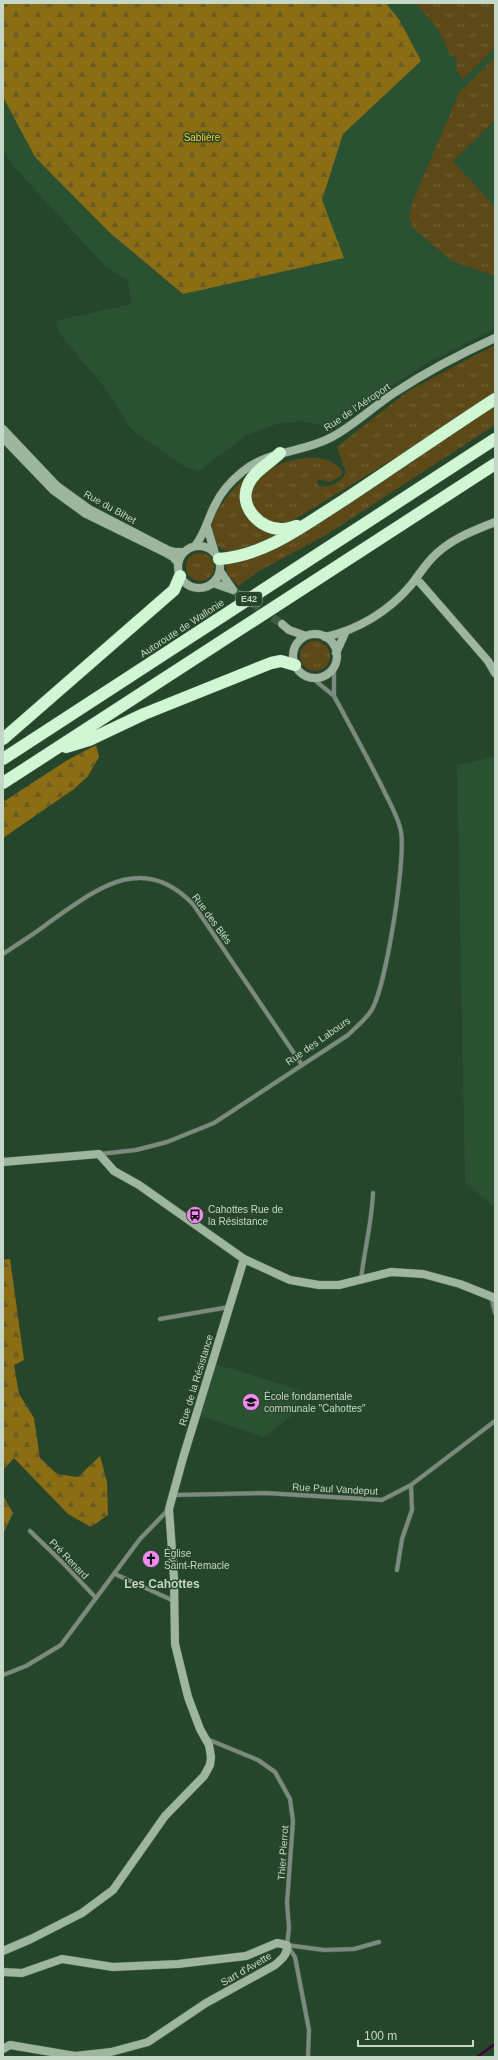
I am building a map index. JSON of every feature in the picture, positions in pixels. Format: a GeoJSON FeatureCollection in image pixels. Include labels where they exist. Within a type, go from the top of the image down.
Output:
{"type":"FeatureCollection","features":[{"type":"Feature","properties":{"kind":"highway"},"geometry":{"type":"LineString","coordinates":[[216,555],[238,557],[278,542],[495,399]]}},
{"type":"Feature","properties":{"kind":"highway","name":"Autoroute de Wallonie"},"geometry":{"type":"LineString","coordinates":[[3,759],[495,438]]}},
{"type":"Feature","properties":{"kind":"highway"},"geometry":{"type":"LineString","coordinates":[[280,453],[258,471],[247,486],[246,498],[249,511],[262,524],[282,529],[311,521]]}},
{"type":"Feature","properties":{"kind":"highway","name":"E42"},"geometry":{"type":"LineString","coordinates":[[3,784],[495,464]]}},
{"type":"Feature","properties":{"kind":"highway"},"geometry":{"type":"LineString","coordinates":[[3,739],[174,590],[180,576]]}},
{"type":"Feature","properties":{"kind":"highway"},"geometry":{"type":"LineString","coordinates":[[55,750],[89,740],[144,714],[271,663],[282,661],[295,665]]}},
{"type":"Feature","properties":{"kind":"street","name":"Rue de l'Aéroport"},"geometry":{"type":"LineString","coordinates":[[195,546],[207,528],[216,503],[232,482],[253,465],[280,453],[316,444],[331,438],[377,405],[422,376],[495,338]]}},
{"type":"Feature","properties":{"kind":"street","name":"Rue du Bihet"},"geometry":{"type":"LineString","coordinates":[[3,429],[57,486],[90,509],[168,550],[184,552]]}},
{"type":"Feature","properties":{"kind":"street","name":"Rue du Bihet"},"geometry":{"type":"LineString","coordinates":[[3,438],[57,493],[90,516],[166,553],[173,557],[178,563]]}},
{"type":"Feature","properties":{"kind":"street"},"geometry":{"type":"LineString","coordinates":[[325,637],[345,633],[384,610],[398,598],[436,555],[457,538],[495,522]]}},
{"type":"Feature","properties":{"kind":"street"},"geometry":{"type":"LineString","coordinates":[[207,528],[216,555],[220,571],[233,590],[213,583],[199,588],[191,586],[180,576],[178,563],[184,552],[195,546],[205,546],[216,555]]}},
{"type":"Feature","properties":{"kind":"street"},"geometry":{"type":"LineString","coordinates":[[213,583],[220,571]]}},
{"type":"Feature","properties":{"kind":"street"},"geometry":{"type":"LineString","coordinates":[[416,578],[488,661],[495,673]]}},
{"type":"Feature","properties":{"kind":"street"},"geometry":{"type":"LineString","coordinates":[[282,624],[289,630],[306,636],[319,634],[325,637],[331,641],[336,653]]}},
{"type":"Feature","properties":{"kind":"street"},"geometry":{"type":"LineString","coordinates":[[289,630],[296,645]]}},
{"type":"Feature","properties":{"kind":"street"},"geometry":{"type":"LineString","coordinates":[[306,636],[296,645],[293,658],[295,665],[304,675],[311,677],[324,676],[334,666],[336,653],[345,633]]}},
{"type":"Feature","properties":{"kind":"street","name":"Rue des Labours"},"geometry":{"type":"LineString","coordinates":[[334,666],[334,696]]}},
{"type":"Feature","properties":{"kind":"street","name":"Rue des Labours"},"geometry":{"type":"LineString","coordinates":[[3,1162],[136,1150],[167,1142],[214,1123],[348,1035],[371,1011],[376,1002],[385,970],[402,848],[401,832],[393,811],[334,696],[311,677]]}},
{"type":"Feature","properties":{"kind":"street","name":"Rue des Blés"},"geometry":{"type":"LineString","coordinates":[[3,954],[78,902],[116,881],[132,878],[152,878],[169,885],[184,895],[193,904],[302,1065]]}},
{"type":"Feature","properties":{"kind":"street"},"geometry":{"type":"LineString","coordinates":[[99,1154],[114,1171],[139,1185],[244,1259],[290,1280],[319,1285],[339,1285],[361,1281],[391,1272],[423,1274],[460,1284],[493,1297],[495,1313]]}},
{"type":"Feature","properties":{"kind":"street"},"geometry":{"type":"LineString","coordinates":[[361,1281],[365,1246],[372,1216],[372,1194]]}},
{"type":"Feature","properties":{"kind":"street","name":"Rue de la Résistance"},"geometry":{"type":"LineString","coordinates":[[169,1508],[244,1259]]}},
{"type":"Feature","properties":{"kind":"street"},"geometry":{"type":"LineString","coordinates":[[160,1319],[229,1307]]}},
{"type":"Feature","properties":{"kind":"street","name":"Rue Paul Vandeput"},"geometry":{"type":"LineString","coordinates":[[174,1495],[271,1493],[382,1500],[411,1485],[495,1421]]}},
{"type":"Feature","properties":{"kind":"street"},"geometry":{"type":"LineString","coordinates":[[397,1570],[402,1539],[412,1510],[411,1485]]}},
{"type":"Feature","properties":{"kind":"street"},"geometry":{"type":"LineString","coordinates":[[3,1675],[26,1666],[61,1645],[140,1539],[169,1508]]}},
{"type":"Feature","properties":{"kind":"street"},"geometry":{"type":"LineString","coordinates":[[3,1951],[82,1914],[113,1890],[165,1816],[204,1776],[210,1765],[211,1757],[188,1697],[175,1644],[169,1508]]}},
{"type":"Feature","properties":{"kind":"street","name":"Pré Renard"},"geometry":{"type":"LineString","coordinates":[[30,1531],[96,1598]]}},
{"type":"Feature","properties":{"kind":"street"},"geometry":{"type":"LineString","coordinates":[[115,1574],[174,1601]]}},
{"type":"Feature","properties":{"kind":"street","name":"Thier Pierrot"},"geometry":{"type":"LineString","coordinates":[[205,1738],[258,1760],[275,1772],[290,1799],[293,1821],[287,1945]]}},
{"type":"Feature","properties":{"kind":"street"},"geometry":{"type":"LineString","coordinates":[[287,1945],[324,1950],[354,1949],[379,1942]]}},
{"type":"Feature","properties":{"kind":"street","name":"Sart d'Avette"},"geometry":{"type":"LineString","coordinates":[[3,1972],[22,1973],[62,1959],[113,1968],[178,1964],[246,1956],[277,1943],[287,1945],[288,1951],[276,1965],[206,2003],[148,2042],[111,2052],[75,2056],[10,2045],[3,2049]]}},
{"type":"Feature","properties":{"kind":"street"},"geometry":{"type":"LineString","coordinates":[[287,1945],[295,1957],[310,2030],[308,2057]]}},
{"type":"Feature","properties":{"kind":"shaded area"},"geometry":{"type":"Polygon","coordinates":[[[3,3],[495,3],[495,329],[429,362],[381,393],[378,390],[373,393],[376,397],[333,428],[301,421],[277,424],[248,434],[199,471],[185,467],[131,429],[105,388],[59,333],[56,321],[131,304],[128,281],[104,265],[16,169],[3,150],[3,3]]]}},
{"type":"Feature","properties":{"kind":"shaded area"},"geometry":{"type":"Polygon","coordinates":[[[495,757],[495,1208],[465,1182],[457,765],[495,757]]]}},
{"type":"Feature","properties":{"kind":"shaded area","name":"Ècole fondamentale communale \"Cahottes\""},"geometry":{"type":"Polygon","coordinates":[[[216,1364],[300,1390],[294,1414],[264,1437],[201,1416],[216,1364]]]}},
{"type":"Feature","properties":{"kind":"green space","name":"Sablière"},"geometry":{"type":"Polygon","coordinates":[[[3,3],[386,3],[400,21],[421,61],[343,134],[322,200],[344,258],[183,294],[109,232],[35,157],[3,97],[3,3]]]}},
{"type":"Feature","properties":{"kind":"green space"},"geometry":{"type":"Polygon","coordinates":[[[415,3],[495,3],[495,48],[463,79],[456,70],[457,58],[449,54],[440,32],[415,3]]]}},
{"type":"Feature","properties":{"kind":"green space"},"geometry":{"type":"Polygon","coordinates":[[[495,57],[495,120],[453,161],[495,207],[495,276],[452,261],[413,228],[409,217],[412,203],[459,93],[495,57]]]}},
{"type":"Feature","properties":{"kind":"green space"},"geometry":{"type":"Polygon","coordinates":[[[495,345],[495,393],[392,460],[290,522],[280,524],[274,523],[263,519],[254,511],[252,506],[251,489],[265,472],[283,463],[305,458],[316,458],[335,464],[342,471],[341,476],[329,482],[317,479],[318,486],[335,484],[344,476],[346,472],[337,447],[408,391],[495,345]]]}},
{"type":"Feature","properties":{"kind":"green space"},"geometry":{"type":"Polygon","coordinates":[[[495,403],[495,425],[326,535],[259,571],[238,586],[227,573],[226,565],[495,403]]]}},
{"type":"Feature","properties":{"kind":"green space"},"geometry":{"type":"Polygon","coordinates":[[[247,476],[242,497],[279,534],[250,547],[230,552],[224,550],[216,544],[212,536],[212,526],[220,507],[226,498],[247,476]]]}},
{"type":"Feature","properties":{"kind":"green space"},"geometry":{"type":"Polygon","coordinates":[[[200,553],[210,557],[214,567],[210,577],[200,581],[190,577],[186,567],[190,557],[200,553]]]}},
{"type":"Feature","properties":{"kind":"green space"},"geometry":{"type":"Polygon","coordinates":[[[315,641],[326,645],[330,656],[326,667],[315,671],[304,667],[300,656],[304,645],[315,641]]]}},
{"type":"Feature","properties":{"kind":"green space"},"geometry":{"type":"Polygon","coordinates":[[[96,745],[99,757],[88,776],[74,789],[3,838],[3,802],[66,761],[96,745]]]}},
{"type":"Feature","properties":{"kind":"green space"},"geometry":{"type":"Polygon","coordinates":[[[10,1259],[24,1360],[14,1365],[19,1394],[34,1418],[40,1458],[57,1474],[78,1477],[100,1456],[107,1482],[108,1515],[91,1527],[68,1514],[14,1458],[3,1470],[3,1260],[10,1259]]]}},
{"type":"Feature","properties":{"kind":"green space"},"geometry":{"type":"Polygon","coordinates":[[[3,1496],[13,1513],[3,1534],[3,1496]]]}},
{"type":"Feature","properties":{"kind":"waterway"},"geometry":{"type":"LineString","coordinates":[[477,2057],[495,2044]]}},
{"type":"Feature","properties":{"kind":"tunnel"},"geometry":{"type":"LineString","coordinates":[[233,590],[282,624]]}},
{"type":"Feature","properties":{"kind":"place","name":"Cahottes Rue de la Résistance"},"geometry":{"type":"Point","coordinates":[195,1215]}},
{"type":"Feature","properties":{"kind":"place","name":"Ècole fondamentale communale \"Cahottes\""},"geometry":{"type":"Point","coordinates":[251,1402]}},
{"type":"Feature","properties":{"kind":"place","name":"Église Saint-Remacle"},"geometry":{"type":"Point","coordinates":[151,1559]}},
{"type":"Feature","properties":{"kind":"district","name":"Les Cahottes"},"geometry":{"type":"Point","coordinates":[162,1584]}}]}
